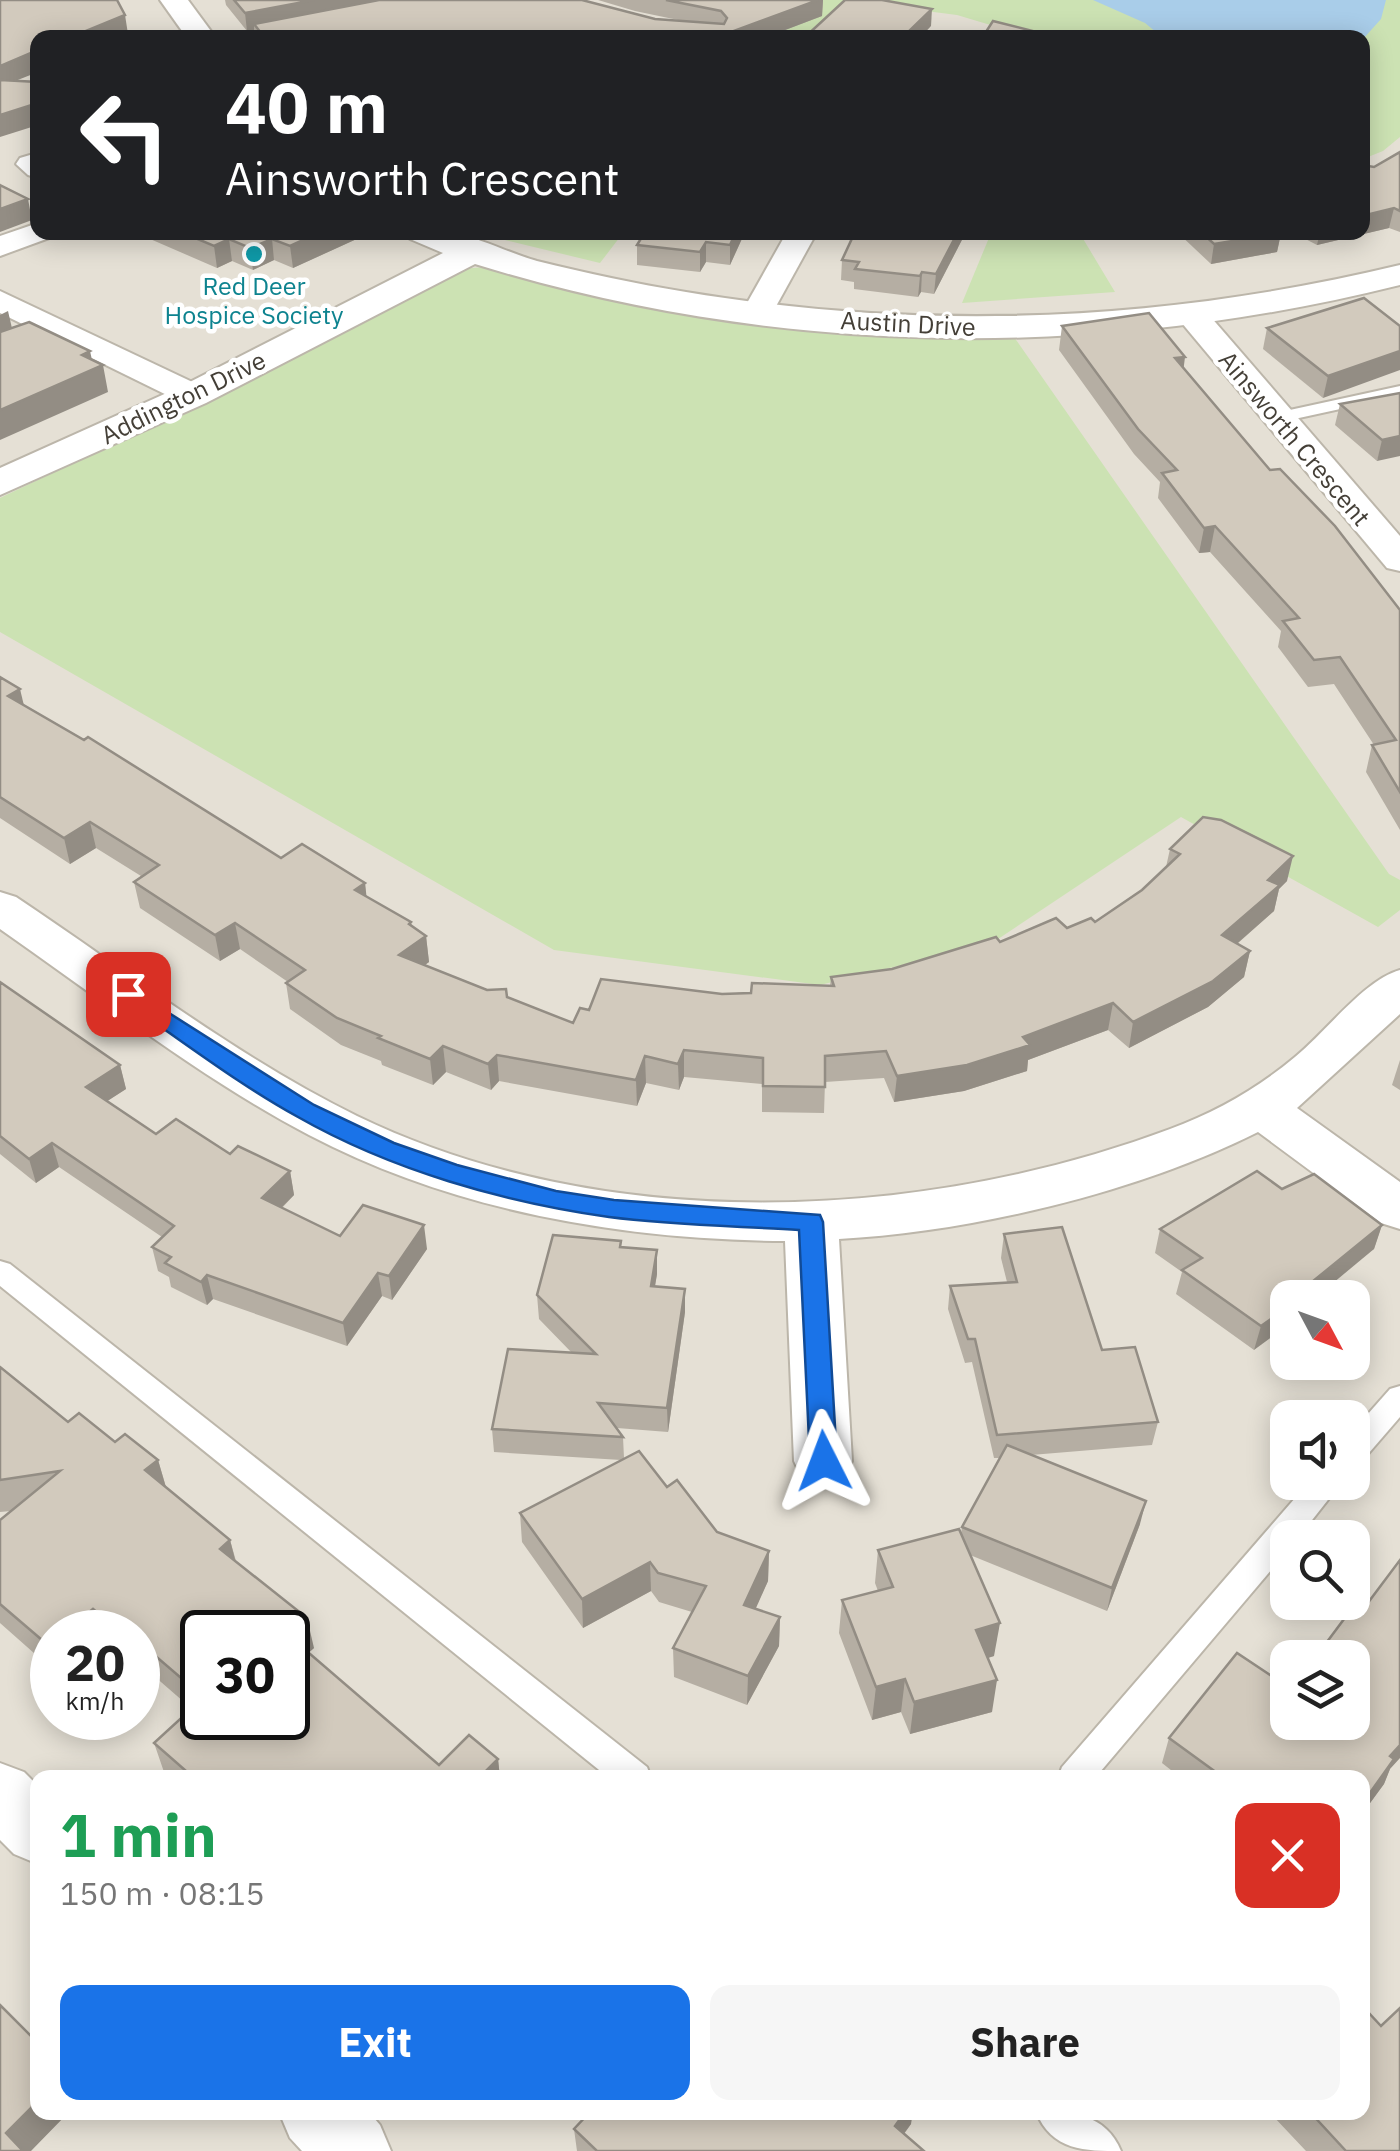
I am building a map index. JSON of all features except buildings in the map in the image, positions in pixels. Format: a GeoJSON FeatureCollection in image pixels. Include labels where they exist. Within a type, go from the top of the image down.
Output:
{"type":"FeatureCollection","features":[{"type":"Feature","properties":{"kind":"street"},"geometry":{"type":"LineString","coordinates":[[174,0],[196,30]]}},
{"type":"Feature","properties":{"kind":"street"},"geometry":{"type":"LineString","coordinates":[[0,246],[30,235]]}},
{"type":"Feature","properties":{"kind":"street","name":"Austin Drive"},"geometry":{"type":"LineString","coordinates":[[439,240],[470,254],[627,292],[758,312],[948,327],[1091,324],[1192,315],[1327,294],[1400,275]]}},
{"type":"Feature","properties":{"kind":"street"},"geometry":{"type":"LineString","coordinates":[[758,312],[798,240]]}},
{"type":"Feature","properties":{"kind":"street","name":"Addington Drive"},"geometry":{"type":"LineString","coordinates":[[0,482],[193,395],[470,254]]}},
{"type":"Feature","properties":{"kind":"street"},"geometry":{"type":"LineString","coordinates":[[0,301],[47,334],[193,395]]}},
{"type":"Feature","properties":{"kind":"street","name":"Ainsworth Crescent"},"geometry":{"type":"LineString","coordinates":[[1192,315],[1276,418],[1392,540]]}},
{"type":"Feature","properties":{"kind":"street"},"geometry":{"type":"LineString","coordinates":[[0,907],[255,1080],[306,1111],[386,1149],[501,1187],[556,1200],[669,1214],[811,1222],[922,1212],[1033,1189],[1160,1152],[1261,1108],[1301,1077],[1400,986]]}},
{"type":"Feature","properties":{"kind":"street"},"geometry":{"type":"LineString","coordinates":[[1261,1108],[1400,1209]]}},
{"type":"Feature","properties":{"kind":"street"},"geometry":{"type":"LineString","coordinates":[[811,1222],[824,1461]]}},
{"type":"Feature","properties":{"kind":"street"},"geometry":{"type":"LineString","coordinates":[[0,1794],[30,1824]]}},
{"type":"Feature","properties":{"kind":"street"},"geometry":{"type":"LineString","coordinates":[[324,2120],[354,2151]]}},
{"type":"Feature","properties":{"kind":"lane"},"geometry":{"type":"LineString","coordinates":[[278,30],[294,27]]}},
{"type":"Feature","properties":{"kind":"lane"},"geometry":{"type":"LineString","coordinates":[[1276,418],[1400,391]]}},
{"type":"Feature","properties":{"kind":"lane"},"geometry":{"type":"LineString","coordinates":[[0,1272],[625,1770]]}},
{"type":"Feature","properties":{"kind":"lane"},"geometry":{"type":"LineString","coordinates":[[1370,1431],[1400,1397]]}},
{"type":"Feature","properties":{"kind":"lane"},"geometry":{"type":"LineString","coordinates":[[1081,1770],[1312,1500]]}},
{"type":"Feature","properties":{"kind":"lane"},"geometry":{"type":"LineString","coordinates":[[1064,2120],[1102,2151]]}},
{"type":"Feature","properties":{"kind":"shaded area"},"geometry":{"type":"Polygon","coordinates":[[[0,0],[1400,0],[1400,2151],[0,2151],[0,0]]]}},
{"type":"Feature","properties":{"kind":"green space"},"geometry":{"type":"Polygon","coordinates":[[[818,0],[1400,0],[1400,137],[1370,156],[1370,30],[1007,30],[957,15],[848,1],[814,30],[780,30],[818,0]]]}},
{"type":"Feature","properties":{"kind":"green space"},"geometry":{"type":"Polygon","coordinates":[[[505,240],[618,240],[600,263],[505,240]]]}},
{"type":"Feature","properties":{"kind":"green space"},"geometry":{"type":"Polygon","coordinates":[[[988,240],[1084,240],[1115,292],[962,303],[988,240]]]}},
{"type":"Feature","properties":{"kind":"green space"},"geometry":{"type":"Polygon","coordinates":[[[484,267],[766,308],[1014,337],[1389,874],[1400,880],[1400,910],[1378,927],[1181,817],[992,943],[820,985],[554,950],[0,632],[0,498],[462,269],[484,267]]]}},
{"type":"Feature","properties":{"kind":"water"},"geometry":{"type":"Polygon","coordinates":[[[1093,0],[1386,0],[1381,19],[1370,31],[1154,30],[1093,0]]]}},
{"type":"Feature","properties":{"kind":"place","name":"Red Deer Hospice Society"},"geometry":{"type":"Point","coordinates":[254,254]}},
{"type":"Feature","properties":{"kind":"route"},"geometry":{"type":"LineString","coordinates":[[128,994],[306,1111],[386,1149],[452,1172],[556,1200],[697,1216],[811,1222],[824,1461]]}}]}
